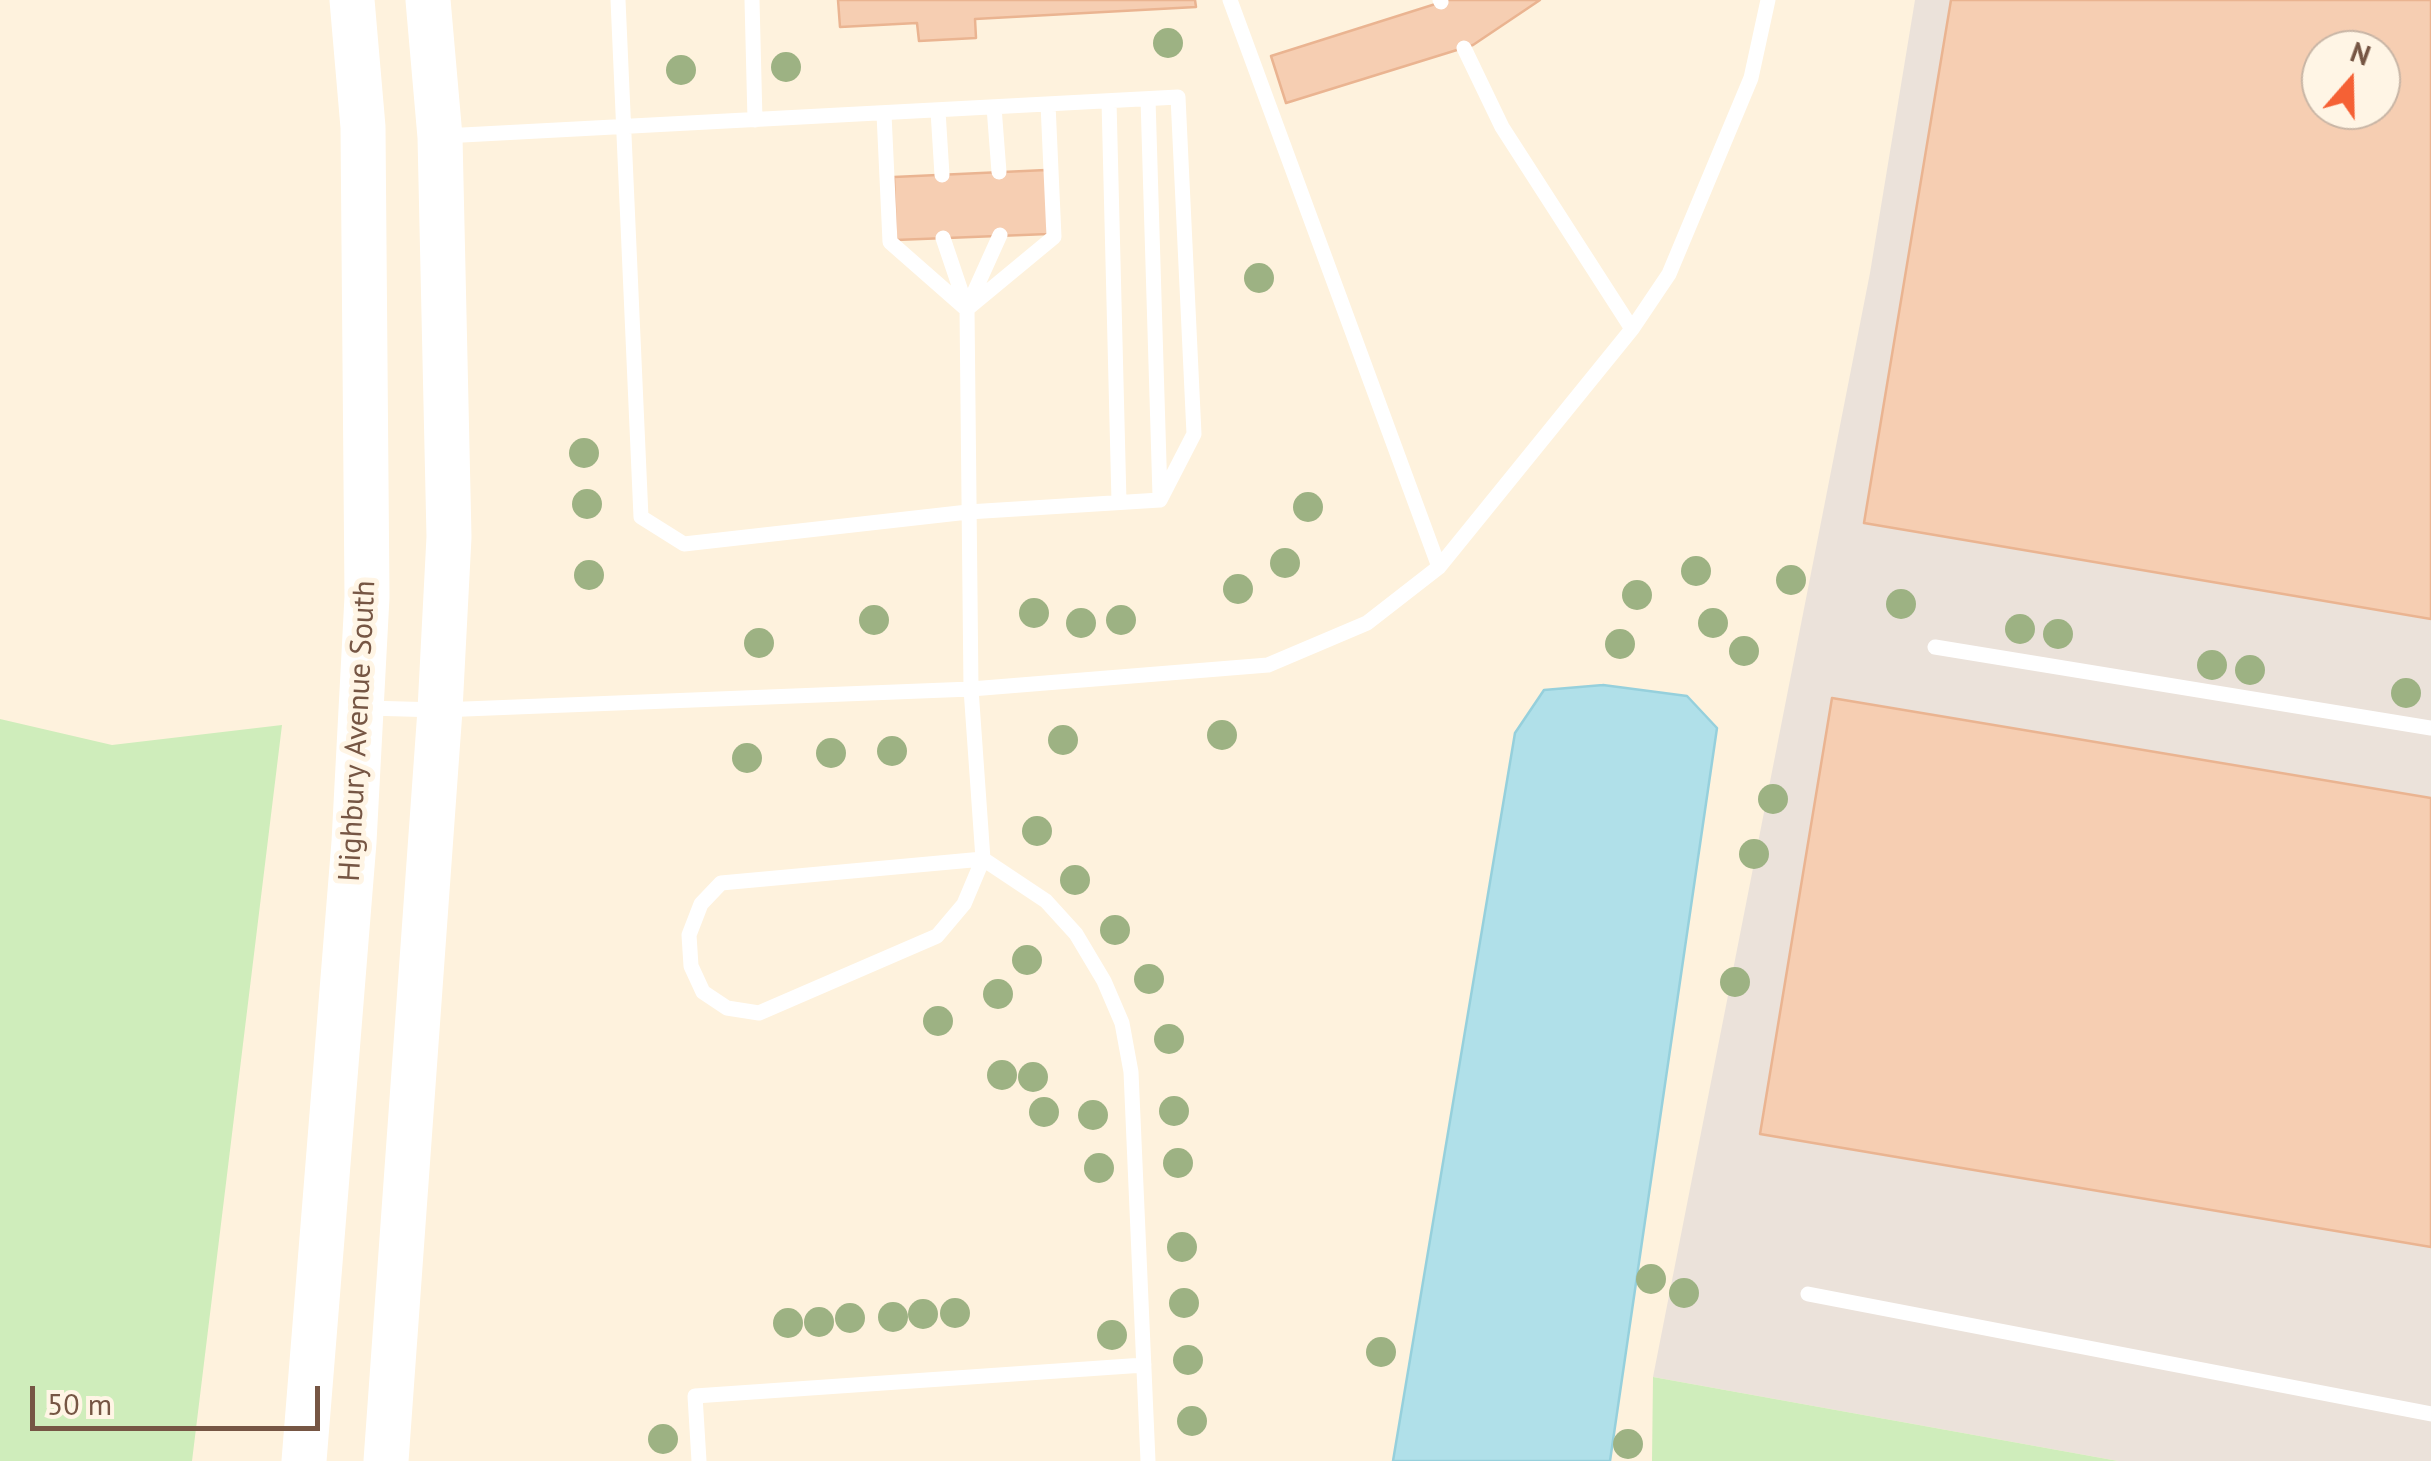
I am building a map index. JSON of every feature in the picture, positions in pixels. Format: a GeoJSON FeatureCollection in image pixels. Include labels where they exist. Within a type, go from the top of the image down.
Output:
{"type":"FeatureCollection","features":[{"type":"Feature","properties":{"kind":"main road","name":"Highbury Avenue South"},"geometry":{"type":"LineString","coordinates":[[304,1461],[324,1236],[367,597],[363,127],[352,0]]}},
{"type":"Feature","properties":{"kind":"main road"},"geometry":{"type":"LineString","coordinates":[[386,1461],[440,710],[448,538],[440,137],[428,0]]}},
{"type":"Feature","properties":{"kind":"lane"},"geometry":{"type":"LineString","coordinates":[[618,0],[640,517],[684,544],[968,512],[1160,500]]}},
{"type":"Feature","properties":{"kind":"lane"},"geometry":{"type":"LineString","coordinates":[[752,0],[755,120]]}},
{"type":"Feature","properties":{"kind":"lane"},"geometry":{"type":"LineString","coordinates":[[1230,0],[1439,567]]}},
{"type":"Feature","properties":{"kind":"lane"},"geometry":{"type":"LineString","coordinates":[[361,707],[440,710],[971,689],[1268,665],[1367,623],[1439,567],[1632,328],[1670,274],[1744,96],[1768,0]]}},
{"type":"Feature","properties":{"kind":"lane"},"geometry":{"type":"LineString","coordinates":[[1464,48],[1502,127],[1632,328]]}},
{"type":"Feature","properties":{"kind":"lane"},"geometry":{"type":"LineString","coordinates":[[440,137],[1178,98],[1194,434],[1160,500]]}},
{"type":"Feature","properties":{"kind":"lane"},"geometry":{"type":"LineString","coordinates":[[1148,99],[1160,500]]}},
{"type":"Feature","properties":{"kind":"lane"},"geometry":{"type":"LineString","coordinates":[[1109,101],[1119,502]]}},
{"type":"Feature","properties":{"kind":"lane"},"geometry":{"type":"LineString","coordinates":[[966,309],[1054,237],[1048,104]]}},
{"type":"Feature","properties":{"kind":"lane"},"geometry":{"type":"LineString","coordinates":[[994,107],[1000,172]]}},
{"type":"Feature","properties":{"kind":"lane"},"geometry":{"type":"LineString","coordinates":[[938,111],[942,174]]}},
{"type":"Feature","properties":{"kind":"lane"},"geometry":{"type":"LineString","coordinates":[[884,114],[890,242],[966,309]]}},
{"type":"Feature","properties":{"kind":"lane"},"geometry":{"type":"LineString","coordinates":[[966,309],[1000,235]]}},
{"type":"Feature","properties":{"kind":"lane"},"geometry":{"type":"LineString","coordinates":[[943,238],[966,309],[971,689],[983,859],[964,904],[937,936],[759,1013],[727,1008],[704,992],[690,966],[689,935],[701,904],[721,883],[983,859],[1046,901],[1076,934],[1104,980],[1122,1023],[1131,1072],[1148,1461]]}},
{"type":"Feature","properties":{"kind":"lane"},"geometry":{"type":"LineString","coordinates":[[1935,648],[2431,728]]}},
{"type":"Feature","properties":{"kind":"lane"},"geometry":{"type":"LineString","coordinates":[[1808,1294],[2431,1414]]}},
{"type":"Feature","properties":{"kind":"lane"},"geometry":{"type":"LineString","coordinates":[[700,1461],[695,1396],[1144,1365]]}},
{"type":"Feature","properties":{"kind":"shaded area"},"geometry":{"type":"Polygon","coordinates":[[[1915,0],[2431,0],[2431,1461],[2118,1461],[1653,1377],[1870,273],[1915,0]]]}},
{"type":"Feature","properties":{"kind":"green space"},"geometry":{"type":"Polygon","coordinates":[[[0,719],[112,745],[282,725],[192,1461],[0,1461],[0,719]]]}},
{"type":"Feature","properties":{"kind":"green space"},"geometry":{"type":"Polygon","coordinates":[[[1653,1377],[2118,1461],[1652,1461],[1653,1377]]]}},
{"type":"Feature","properties":{"kind":"water"},"geometry":{"type":"Polygon","coordinates":[[[1603,685],[1687,696],[1717,728],[1610,1461],[1393,1461],[1515,733],[1544,690],[1603,685]]]}},
{"type":"Feature","properties":{"kind":"building"},"geometry":{"type":"Polygon","coordinates":[[[838,0],[1195,0],[1196,7],[975,19],[976,38],[919,41],[917,23],[840,27],[838,0]]]}},
{"type":"Feature","properties":{"kind":"building"},"geometry":{"type":"Polygon","coordinates":[[[1448,0],[1540,0],[1473,45],[1286,103],[1271,56],[1448,0]]]}},
{"type":"Feature","properties":{"kind":"building"},"geometry":{"type":"Polygon","coordinates":[[[1951,0],[2431,0],[2431,619],[1864,523],[1951,0]]]}},
{"type":"Feature","properties":{"kind":"building"},"geometry":{"type":"Polygon","coordinates":[[[1046,170],[1048,234],[896,240],[894,177],[1046,170]]]}},
{"type":"Feature","properties":{"kind":"building"},"geometry":{"type":"Polygon","coordinates":[[[1832,698],[2431,798],[2431,1247],[1760,1134],[1832,698]]]}}]}
